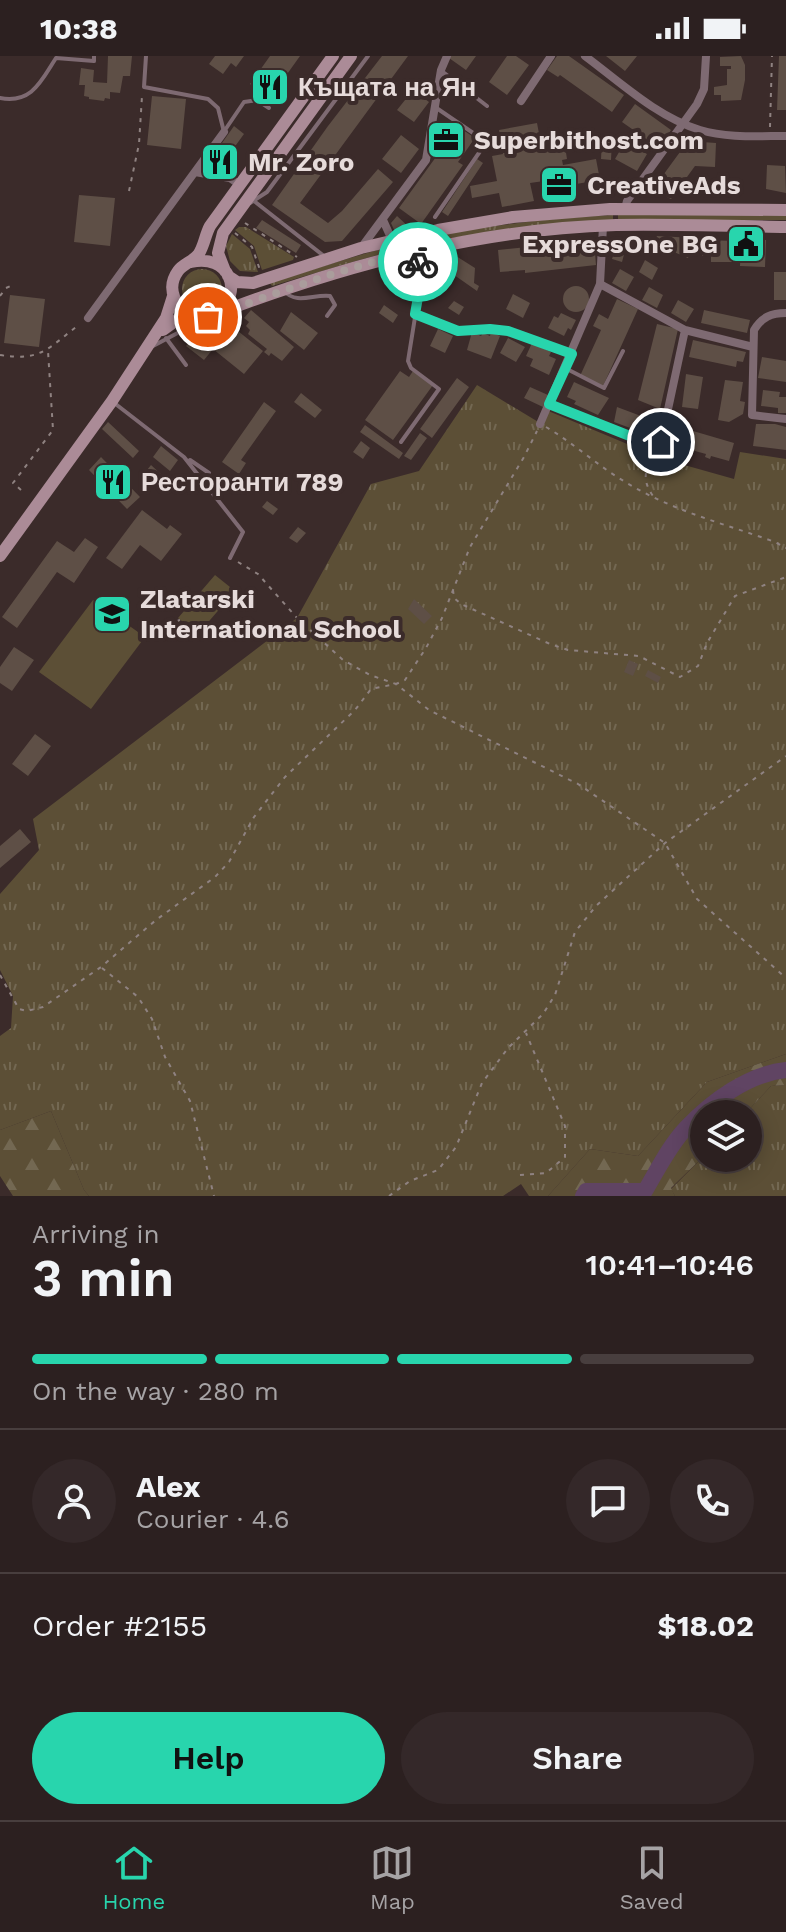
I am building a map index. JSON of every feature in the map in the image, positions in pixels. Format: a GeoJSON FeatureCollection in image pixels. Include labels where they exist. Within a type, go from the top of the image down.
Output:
{"type":"FeatureCollection","features":[{"type":"Feature","properties":{"kind":"main road"},"geometry":{"type":"LineString","coordinates":[[0,556],[153,340],[171,307],[176,275],[200,252],[210,226],[333,56]]}},
{"type":"Feature","properties":{"kind":"main road"},"geometry":{"type":"LineString","coordinates":[[206,316],[229,300],[231,287],[218,253],[219,241],[351,56]]}},
{"type":"Feature","properties":{"kind":"main road"},"geometry":{"type":"LineString","coordinates":[[188,263],[206,260],[217,264],[237,282],[253,283],[392,240],[513,217],[625,209],[786,210]]}},
{"type":"Feature","properties":{"kind":"main road"},"geometry":{"type":"LineString","coordinates":[[153,340],[175,320],[206,316],[282,290],[415,252],[496,237],[603,226],[786,227]]}},
{"type":"Feature","properties":{"kind":"main road"},"geometry":{"type":"LineString","coordinates":[[173,296],[180,308],[206,316]]}},
{"type":"Feature","properties":{"kind":"street"},"geometry":{"type":"LineString","coordinates":[[361,248],[426,160],[441,70],[447,56]]}},
{"type":"Feature","properties":{"kind":"street"},"geometry":{"type":"LineString","coordinates":[[521,101],[551,56]]}},
{"type":"Feature","properties":{"kind":"street"},"geometry":{"type":"LineString","coordinates":[[585,56],[648,103],[684,124],[703,131],[738,136],[786,136]]}},
{"type":"Feature","properties":{"kind":"street"},"geometry":{"type":"LineString","coordinates":[[625,209],[627,201],[684,124],[704,89],[706,56]]}},
{"type":"Feature","properties":{"kind":"street"},"geometry":{"type":"LineString","coordinates":[[88,318],[224,132]]}},
{"type":"Feature","properties":{"kind":"street"},"geometry":{"type":"LineString","coordinates":[[195,172],[230,178],[240,185]]}},
{"type":"Feature","properties":{"kind":"street"},"geometry":{"type":"LineString","coordinates":[[383,220],[392,240]]}},
{"type":"Feature","properties":{"kind":"street"},"geometry":{"type":"LineString","coordinates":[[540,424],[600,284],[603,226]]}},
{"type":"Feature","properties":{"kind":"street"},"geometry":{"type":"LineString","coordinates":[[600,284],[685,330],[753,347]]}},
{"type":"Feature","properties":{"kind":"street"},"geometry":{"type":"LineString","coordinates":[[786,313],[774,313],[761,319],[754,330],[752,415],[786,419]]}},
{"type":"Feature","properties":{"kind":"street"},"geometry":{"type":"LineString","coordinates":[[415,314],[458,331],[508,331],[572,354]]}},
{"type":"Feature","properties":{"kind":"street"},"geometry":{"type":"LineString","coordinates":[[549,404],[655,446],[661,442],[685,330]]}},
{"type":"Feature","properties":{"kind":"lane"},"geometry":{"type":"LineString","coordinates":[[146,56],[144,87],[208,99],[218,108],[224,132]]}},
{"type":"Feature","properties":{"kind":"lane"},"geometry":{"type":"LineString","coordinates":[[239,211],[267,192],[368,56]]}},
{"type":"Feature","properties":{"kind":"lane"},"geometry":{"type":"LineString","coordinates":[[0,98],[23,98],[35,91],[56,58],[94,58]]}},
{"type":"Feature","properties":{"kind":"lane"},"geometry":{"type":"LineString","coordinates":[[441,70],[487,106]]}},
{"type":"Feature","properties":{"kind":"lane"},"geometry":{"type":"LineString","coordinates":[[224,132],[244,102],[257,100],[269,108]]}},
{"type":"Feature","properties":{"kind":"lane"},"geometry":{"type":"LineString","coordinates":[[435,107],[479,137],[483,147],[435,217]]}},
{"type":"Feature","properties":{"kind":"lane"},"geometry":{"type":"LineString","coordinates":[[254,201],[327,258]]}},
{"type":"Feature","properties":{"kind":"lane"},"geometry":{"type":"LineString","coordinates":[[401,442],[439,389],[411,368],[408,361],[420,286],[415,252]]}},
{"type":"Feature","properties":{"kind":"lane"},"geometry":{"type":"LineString","coordinates":[[282,290],[290,298],[296,299],[330,296],[335,305],[327,316]]}},
{"type":"Feature","properties":{"kind":"lane"},"geometry":{"type":"LineString","coordinates":[[140,358],[166,338],[206,316]]}},
{"type":"Feature","properties":{"kind":"lane"},"geometry":{"type":"LineString","coordinates":[[166,338],[186,365]]}},
{"type":"Feature","properties":{"kind":"lane"},"geometry":{"type":"LineString","coordinates":[[565,368],[604,388],[623,351]]}},
{"type":"Feature","properties":{"kind":"lane"},"geometry":{"type":"LineString","coordinates":[[112,401],[209,473]]}},
{"type":"Feature","properties":{"kind":"lane"},"geometry":{"type":"LineString","coordinates":[[184,457],[243,532],[230,558]]}},
{"type":"Feature","properties":{"kind":"path"},"geometry":{"type":"LineString","coordinates":[[770,121],[772,56]]}},
{"type":"Feature","properties":{"kind":"path"},"geometry":{"type":"LineString","coordinates":[[129,191],[139,144],[144,87]]}},
{"type":"Feature","properties":{"kind":"path"},"geometry":{"type":"LineString","coordinates":[[245,223],[301,259]]}},
{"type":"Feature","properties":{"kind":"path"},"geometry":{"type":"LineString","coordinates":[[232,231],[252,247],[261,273]]}},
{"type":"Feature","properties":{"kind":"path"},"geometry":{"type":"LineString","coordinates":[[0,296],[6,288],[15,284]]}},
{"type":"Feature","properties":{"kind":"path"},"geometry":{"type":"LineString","coordinates":[[0,355],[21,358],[48,351],[88,318]]}},
{"type":"Feature","properties":{"kind":"path"},"geometry":{"type":"LineString","coordinates":[[21,490],[13,483],[53,430],[48,351]]}},
{"type":"Feature","properties":{"kind":"path"},"geometry":{"type":"LineString","coordinates":[[0,975],[19,1009],[27,1011],[43,1007],[101,967],[156,920],[215,877],[229,862],[254,817],[285,777],[355,710],[371,689],[405,680],[442,618],[470,547],[524,457],[540,424],[573,443],[626,483],[678,509],[786,548]]}},
{"type":"Feature","properties":{"kind":"path"},"geometry":{"type":"LineString","coordinates":[[654,497],[645,485],[645,474],[655,446]]}},
{"type":"Feature","properties":{"kind":"path"},"geometry":{"type":"LineString","coordinates":[[230,558],[258,574],[297,618],[343,660],[370,675],[396,684],[429,710],[578,784],[665,843],[697,899],[786,978]]}},
{"type":"Feature","properties":{"kind":"path"},"geometry":{"type":"LineString","coordinates":[[453,589],[454,598],[461,604],[550,644],[568,650],[639,656],[680,677],[698,666],[707,643],[735,596],[786,577]]}},
{"type":"Feature","properties":{"kind":"path"},"geometry":{"type":"LineString","coordinates":[[140,634],[180,620]]}},
{"type":"Feature","properties":{"kind":"path"},"geometry":{"type":"LineString","coordinates":[[389,1196],[410,1181],[438,1170],[456,1147],[482,1083],[508,1048],[543,1014],[555,995],[575,932],[596,906],[665,843],[786,756]]}},
{"type":"Feature","properties":{"kind":"path"},"geometry":{"type":"LineString","coordinates":[[101,967],[138,997],[152,1019],[165,1057],[190,1101],[214,1196]]}},
{"type":"Feature","properties":{"kind":"path"},"geometry":{"type":"LineString","coordinates":[[520,1175],[546,1173],[565,1157],[565,1126],[525,1032]]}},
{"type":"Feature","properties":{"kind":"green space"},"geometry":{"type":"Polygon","coordinates":[[[618,214],[786,215],[786,220],[618,220],[618,214]]]}},
{"type":"Feature","properties":{"kind":"green space"},"geometry":{"type":"Polygon","coordinates":[[[613,215],[613,220],[437,241],[272,286],[270,283],[373,251],[436,236],[524,222],[613,215]]]}},
{"type":"Feature","properties":{"kind":"green space"},"geometry":{"type":"Polygon","coordinates":[[[246,227],[294,257],[293,260],[262,270],[254,246],[235,230],[246,227]]]}},
{"type":"Feature","properties":{"kind":"green space"},"geometry":{"type":"Polygon","coordinates":[[[232,234],[250,249],[258,272],[240,271],[230,261],[226,246],[232,234]]]}},
{"type":"Feature","properties":{"kind":"green space"},"geometry":{"type":"Polygon","coordinates":[[[202,269],[216,275],[222,289],[216,303],[202,309],[188,303],[182,289],[188,275],[202,269]]]}},
{"type":"Feature","properties":{"kind":"green space"},"geometry":{"type":"Polygon","coordinates":[[[477,385],[540,423],[546,410],[663,459],[734,479],[740,452],[786,459],[786,1054],[707,1082],[638,1156],[590,1149],[548,1196],[529,1196],[521,1184],[503,1196],[89,1196],[51,1111],[0,1130],[0,1036],[11,1028],[13,996],[0,970],[0,894],[39,850],[33,819],[297,618],[371,484],[419,471],[477,385]]]}},
{"type":"Feature","properties":{"kind":"green space"},"geometry":{"type":"Polygon","coordinates":[[[215,575],[235,591],[198,634],[178,618],[215,575]]]}},
{"type":"Feature","properties":{"kind":"green space"},"geometry":{"type":"Polygon","coordinates":[[[93,600],[145,637],[91,709],[39,672],[93,600]]]}},
{"type":"Feature","properties":{"kind":"green space"},"geometry":{"type":"Polygon","coordinates":[[[786,1054],[786,1085],[771,1086],[758,1100],[690,1100],[707,1082],[786,1054]]]}},
{"type":"Feature","properties":{"kind":"green space"},"geometry":{"type":"Polygon","coordinates":[[[786,1085],[786,1196],[675,1196],[671,1189],[690,1170],[762,1172],[762,1100],[758,1100],[771,1086],[786,1085]]]}},
{"type":"Feature","properties":{"kind":"green space"},"geometry":{"type":"Polygon","coordinates":[[[690,1100],[690,1170],[671,1188],[675,1196],[548,1196],[590,1149],[638,1156],[690,1100]]]}},
{"type":"Feature","properties":{"kind":"green space"},"geometry":{"type":"Polygon","coordinates":[[[51,1111],[89,1196],[13,1196],[0,1176],[0,1130],[51,1111]]]}},
{"type":"Feature","properties":{"kind":"building"},"geometry":{"type":"Polygon","coordinates":[[[108,56],[132,56],[130,76],[123,76],[120,93],[110,92],[110,99],[89,99],[84,96],[85,85],[79,85],[81,68],[94,70],[93,82],[107,83],[108,56]]]}},
{"type":"Feature","properties":{"kind":"building"},"geometry":{"type":"Polygon","coordinates":[[[215,56],[244,56],[236,67],[231,63],[223,74],[209,64],[215,56]]]}},
{"type":"Feature","properties":{"kind":"building"},"geometry":{"type":"Polygon","coordinates":[[[270,56],[300,56],[270,98],[250,84],[270,56]]]}},
{"type":"Feature","properties":{"kind":"building"},"geometry":{"type":"Polygon","coordinates":[[[382,56],[408,56],[300,203],[328,223],[378,169],[393,182],[342,241],[325,242],[272,205],[382,56]]]}},
{"type":"Feature","properties":{"kind":"building"},"geometry":{"type":"Polygon","coordinates":[[[450,56],[476,56],[466,70],[450,56]]]}},
{"type":"Feature","properties":{"kind":"building"},"geometry":{"type":"Polygon","coordinates":[[[507,56],[516,56],[529,65],[507,95],[489,82],[507,56]]]}},
{"type":"Feature","properties":{"kind":"building"},"geometry":{"type":"Polygon","coordinates":[[[557,56],[569,56],[624,95],[612,112],[560,75],[558,77],[547,70],[557,56]]]}},
{"type":"Feature","properties":{"kind":"building"},"geometry":{"type":"Polygon","coordinates":[[[606,56],[637,56],[625,71],[606,56]]]}},
{"type":"Feature","properties":{"kind":"building"},"geometry":{"type":"Polygon","coordinates":[[[741,56],[745,65],[745,80],[741,100],[721,101],[721,95],[714,95],[714,87],[727,85],[727,69],[731,66],[720,66],[720,57],[741,56]]]}},
{"type":"Feature","properties":{"kind":"building"},"geometry":{"type":"Polygon","coordinates":[[[779,56],[786,56],[786,110],[777,110],[779,56]]]}},
{"type":"Feature","properties":{"kind":"building"},"geometry":{"type":"Polygon","coordinates":[[[413,90],[429,102],[414,122],[397,110],[413,90]]]}},
{"type":"Feature","properties":{"kind":"building"},"geometry":{"type":"Polygon","coordinates":[[[152,96],[186,99],[181,149],[147,145],[152,96]]]}},
{"type":"Feature","properties":{"kind":"building"},"geometry":{"type":"Polygon","coordinates":[[[635,104],[671,130],[659,148],[622,122],[635,104]]]}},
{"type":"Feature","properties":{"kind":"building"},"geometry":{"type":"Polygon","coordinates":[[[537,123],[541,144],[564,140],[567,159],[562,160],[563,165],[596,159],[600,180],[552,188],[551,180],[530,183],[534,201],[502,207],[499,193],[472,198],[470,186],[497,181],[492,156],[503,154],[499,130],[537,123]]]}},
{"type":"Feature","properties":{"kind":"building"},"geometry":{"type":"Polygon","coordinates":[[[454,124],[475,138],[458,162],[463,165],[421,224],[399,208],[441,150],[438,147],[454,124]]]}},
{"type":"Feature","properties":{"kind":"building"},"geometry":{"type":"Polygon","coordinates":[[[234,126],[244,134],[220,167],[210,160],[234,126]]]}},
{"type":"Feature","properties":{"kind":"building"},"geometry":{"type":"Polygon","coordinates":[[[401,135],[419,149],[401,173],[382,159],[401,135]]]}},
{"type":"Feature","properties":{"kind":"building"},"geometry":{"type":"Polygon","coordinates":[[[602,140],[612,140],[611,160],[601,159],[602,140]]]}},
{"type":"Feature","properties":{"kind":"building"},"geometry":{"type":"Polygon","coordinates":[[[688,141],[716,143],[715,167],[695,166],[671,199],[656,192],[654,196],[650,193],[688,141]]]}},
{"type":"Feature","properties":{"kind":"building"},"geometry":{"type":"Polygon","coordinates":[[[625,142],[647,154],[637,171],[615,159],[625,142]]]}},
{"type":"Feature","properties":{"kind":"building"},"geometry":{"type":"Polygon","coordinates":[[[477,159],[483,163],[448,216],[442,212],[477,159]]]}},
{"type":"Feature","properties":{"kind":"building"},"geometry":{"type":"Polygon","coordinates":[[[767,165],[785,166],[786,193],[766,189],[767,165]]]}},
{"type":"Feature","properties":{"kind":"building"},"geometry":{"type":"Polygon","coordinates":[[[79,195],[115,198],[110,246],[74,242],[79,195]]]}},
{"type":"Feature","properties":{"kind":"building"},"geometry":{"type":"Polygon","coordinates":[[[397,216],[411,229],[395,232],[391,223],[397,216]]]}},
{"type":"Feature","properties":{"kind":"building"},"geometry":{"type":"Polygon","coordinates":[[[262,220],[301,245],[296,253],[256,228],[262,220]]]}},
{"type":"Feature","properties":{"kind":"building"},"geometry":{"type":"Polygon","coordinates":[[[657,236],[695,238],[688,258],[653,243],[657,236]]]}},
{"type":"Feature","properties":{"kind":"building"},"geometry":{"type":"Polygon","coordinates":[[[741,239],[766,240],[765,267],[740,266],[741,239]]]}},
{"type":"Feature","properties":{"kind":"building"},"geometry":{"type":"Polygon","coordinates":[[[594,240],[596,265],[525,273],[525,270],[500,272],[498,250],[594,240]]]}},
{"type":"Feature","properties":{"kind":"building"},"geometry":{"type":"Polygon","coordinates":[[[702,240],[737,241],[737,262],[711,262],[711,256],[702,256],[702,240]]]}},
{"type":"Feature","properties":{"kind":"building"},"geometry":{"type":"Polygon","coordinates":[[[617,244],[626,247],[622,262],[612,259],[617,244]]]}},
{"type":"Feature","properties":{"kind":"building"},"geometry":{"type":"Polygon","coordinates":[[[456,256],[475,268],[474,283],[479,286],[477,291],[437,263],[456,256]]]}},
{"type":"Feature","properties":{"kind":"building"},"geometry":{"type":"Polygon","coordinates":[[[645,260],[658,268],[652,280],[639,272],[645,260]]]}},
{"type":"Feature","properties":{"kind":"building"},"geometry":{"type":"Polygon","coordinates":[[[620,269],[634,277],[626,291],[612,283],[620,269]]]}},
{"type":"Feature","properties":{"kind":"building"},"geometry":{"type":"Polygon","coordinates":[[[774,272],[786,272],[786,300],[774,300],[774,272]]]}},
{"type":"Feature","properties":{"kind":"building"},"geometry":{"type":"Polygon","coordinates":[[[576,286],[585,290],[589,299],[585,308],[576,312],[567,308],[563,299],[567,290],[576,286]]]}},
{"type":"Feature","properties":{"kind":"building"},"geometry":{"type":"Polygon","coordinates":[[[649,287],[663,295],[657,308],[642,300],[649,287]]]}},
{"type":"Feature","properties":{"kind":"building"},"geometry":{"type":"Polygon","coordinates":[[[513,294],[530,303],[523,318],[506,309],[513,294]]]}},
{"type":"Feature","properties":{"kind":"building"},"geometry":{"type":"Polygon","coordinates":[[[10,295],[45,299],[39,347],[4,343],[10,295]]]}},
{"type":"Feature","properties":{"kind":"building"},"geometry":{"type":"Polygon","coordinates":[[[617,299],[638,309],[603,386],[580,376],[601,330],[593,326],[599,314],[608,319],[617,299]]]}},
{"type":"Feature","properties":{"kind":"building"},"geometry":{"type":"Polygon","coordinates":[[[678,300],[694,309],[686,322],[671,313],[678,300]]]}},
{"type":"Feature","properties":{"kind":"building"},"geometry":{"type":"Polygon","coordinates":[[[454,301],[464,307],[459,315],[448,308],[454,301]]]}},
{"type":"Feature","properties":{"kind":"building"},"geometry":{"type":"Polygon","coordinates":[[[384,305],[398,315],[393,323],[379,313],[384,305]]]}},
{"type":"Feature","properties":{"kind":"building"},"geometry":{"type":"Polygon","coordinates":[[[251,310],[294,347],[282,361],[271,353],[269,356],[264,352],[267,349],[248,334],[250,330],[246,326],[249,322],[244,318],[251,310]]]}},
{"type":"Feature","properties":{"kind":"building"},"geometry":{"type":"Polygon","coordinates":[[[704,310],[750,320],[747,333],[701,323],[704,310]]]}},
{"type":"Feature","properties":{"kind":"building"},"geometry":{"type":"Polygon","coordinates":[[[291,312],[318,333],[304,350],[280,331],[291,312]]]}},
{"type":"Feature","properties":{"kind":"building"},"geometry":{"type":"Polygon","coordinates":[[[561,313],[576,320],[564,336],[548,328],[554,316],[558,318],[561,313]]]}},
{"type":"Feature","properties":{"kind":"building"},"geometry":{"type":"Polygon","coordinates":[[[218,320],[226,326],[228,323],[263,351],[244,374],[213,349],[204,360],[186,346],[200,330],[203,332],[218,320]]]}},
{"type":"Feature","properties":{"kind":"building"},"geometry":{"type":"Polygon","coordinates":[[[657,324],[678,329],[660,409],[638,400],[657,324]]]}},
{"type":"Feature","properties":{"kind":"building"},"geometry":{"type":"Polygon","coordinates":[[[438,329],[453,336],[445,353],[430,346],[438,329]]]}},
{"type":"Feature","properties":{"kind":"building"},"geometry":{"type":"Polygon","coordinates":[[[472,332],[490,336],[491,332],[500,336],[491,359],[467,350],[472,332]]]}},
{"type":"Feature","properties":{"kind":"building"},"geometry":{"type":"Polygon","coordinates":[[[508,338],[525,347],[516,362],[500,353],[508,338]]]}},
{"type":"Feature","properties":{"kind":"building"},"geometry":{"type":"Polygon","coordinates":[[[693,340],[746,352],[743,362],[737,361],[736,367],[689,357],[693,340]]]}},
{"type":"Feature","properties":{"kind":"building"},"geometry":{"type":"Polygon","coordinates":[[[532,343],[551,352],[549,356],[556,359],[549,375],[530,366],[533,359],[526,356],[532,343]]]}},
{"type":"Feature","properties":{"kind":"building"},"geometry":{"type":"Polygon","coordinates":[[[762,357],[786,361],[786,382],[758,378],[762,357]]]}},
{"type":"Feature","properties":{"kind":"building"},"geometry":{"type":"Polygon","coordinates":[[[400,371],[409,377],[413,371],[433,385],[393,440],[365,420],[400,371]]]}},
{"type":"Feature","properties":{"kind":"building"},"geometry":{"type":"Polygon","coordinates":[[[686,374],[703,377],[698,409],[682,407],[686,374]]]}},
{"type":"Feature","properties":{"kind":"building"},"geometry":{"type":"Polygon","coordinates":[[[457,378],[469,387],[432,438],[420,429],[457,378]]]}},
{"type":"Feature","properties":{"kind":"building"},"geometry":{"type":"Polygon","coordinates":[[[725,380],[743,382],[740,401],[745,402],[743,414],[729,422],[718,420],[725,380]]]}},
{"type":"Feature","properties":{"kind":"building"},"geometry":{"type":"Polygon","coordinates":[[[574,382],[609,398],[598,415],[574,404],[576,401],[567,397],[574,382]]]}},
{"type":"Feature","properties":{"kind":"building"},"geometry":{"type":"Polygon","coordinates":[[[530,387],[548,395],[543,407],[524,398],[530,387]]]}},
{"type":"Feature","properties":{"kind":"building"},"geometry":{"type":"Polygon","coordinates":[[[763,390],[780,392],[779,397],[786,397],[786,413],[778,413],[778,408],[761,406],[763,390]]]}},
{"type":"Feature","properties":{"kind":"building"},"geometry":{"type":"Polygon","coordinates":[[[301,393],[322,410],[315,418],[294,402],[301,393]]]}},
{"type":"Feature","properties":{"kind":"building"},"geometry":{"type":"Polygon","coordinates":[[[264,402],[276,411],[241,460],[246,463],[239,474],[222,462],[264,402]]]}},
{"type":"Feature","properties":{"kind":"building"},"geometry":{"type":"Polygon","coordinates":[[[617,407],[649,419],[653,422],[649,430],[643,428],[641,432],[614,422],[617,407]]]}},
{"type":"Feature","properties":{"kind":"building"},"geometry":{"type":"Polygon","coordinates":[[[108,422],[139,451],[133,458],[102,429],[108,422]]]}},
{"type":"Feature","properties":{"kind":"building"},"geometry":{"type":"Polygon","coordinates":[[[756,424],[786,427],[786,450],[753,446],[756,424]]]}},
{"type":"Feature","properties":{"kind":"building"},"geometry":{"type":"Polygon","coordinates":[[[365,425],[403,453],[399,459],[360,432],[365,425]]]}},
{"type":"Feature","properties":{"kind":"building"},"geometry":{"type":"Polygon","coordinates":[[[676,426],[734,443],[729,461],[711,456],[710,459],[705,457],[706,454],[684,448],[683,451],[678,449],[679,446],[670,444],[676,426]]]}},
{"type":"Feature","properties":{"kind":"building"},"geometry":{"type":"Polygon","coordinates":[[[420,433],[427,438],[411,460],[404,456],[420,433]]]}},
{"type":"Feature","properties":{"kind":"building"},"geometry":{"type":"Polygon","coordinates":[[[361,441],[370,448],[363,459],[353,452],[361,441]]]}},
{"type":"Feature","properties":{"kind":"building"},"geometry":{"type":"Polygon","coordinates":[[[161,446],[178,460],[170,471],[153,457],[161,446]]]}},
{"type":"Feature","properties":{"kind":"building","name":"Ресторанти 789"},"geometry":{"type":"Polygon","coordinates":[[[101,457],[140,497],[127,509],[89,470],[101,457]]]}},
{"type":"Feature","properties":{"kind":"building"},"geometry":{"type":"Polygon","coordinates":[[[151,465],[165,478],[160,483],[147,470],[151,465]]]}},
{"type":"Feature","properties":{"kind":"building"},"geometry":{"type":"Polygon","coordinates":[[[267,501],[278,509],[273,515],[262,507],[267,501]]]}},
{"type":"Feature","properties":{"kind":"building"},"geometry":{"type":"Polygon","coordinates":[[[142,510],[167,529],[170,525],[182,534],[161,561],[140,545],[122,569],[106,558],[142,510]]]}},
{"type":"Feature","properties":{"kind":"building"},"geometry":{"type":"Polygon","coordinates":[[[298,527],[306,533],[297,543],[289,538],[298,527]]]}},
{"type":"Feature","properties":{"kind":"building"},"geometry":{"type":"Polygon","coordinates":[[[85,538],[98,547],[74,583],[57,572],[17,628],[2,617],[57,541],[74,552],[85,538]]]}},
{"type":"Feature","properties":{"kind":"building"},"geometry":{"type":"Polygon","coordinates":[[[414,599],[432,616],[424,624],[408,609],[414,599]]]}},
{"type":"Feature","properties":{"kind":"building"},"geometry":{"type":"Polygon","coordinates":[[[14,647],[34,660],[12,691],[0,683],[0,667],[14,647]]]}},
{"type":"Feature","properties":{"kind":"building"},"geometry":{"type":"Polygon","coordinates":[[[629,660],[638,664],[633,676],[624,672],[629,660]]]}},
{"type":"Feature","properties":{"kind":"building"},"geometry":{"type":"Polygon","coordinates":[[[648,670],[661,677],[658,683],[645,676],[648,670]]]}},
{"type":"Feature","properties":{"kind":"building"},"geometry":{"type":"Polygon","coordinates":[[[35,734],[51,746],[28,776],[12,764],[35,734]]]}},
{"type":"Feature","properties":{"kind":"building"},"geometry":{"type":"Polygon","coordinates":[[[20,829],[31,842],[0,868],[0,846],[20,829]]]}},
{"type":"Feature","properties":{"kind":"waterway"},"geometry":{"type":"LineString","coordinates":[[583,1196],[586,1191],[645,1191],[674,1143],[707,1108],[745,1083],[786,1070]]}},
{"type":"Feature","properties":{"kind":"waterway"},"geometry":{"type":"LineString","coordinates":[[645,1191],[646,1196]]}},
{"type":"Feature","properties":{"kind":"way so far"},"geometry":{"type":"LineString","coordinates":[[208,317],[307,281],[382,260],[415,252],[418,262]]}},
{"type":"Feature","properties":{"kind":"place","name":"Къщата на Ян"},"geometry":{"type":"Point","coordinates":[270,87]}},
{"type":"Feature","properties":{"kind":"place","name":"Superbithost.com"},"geometry":{"type":"Point","coordinates":[446,140]}},
{"type":"Feature","properties":{"kind":"place","name":"Mr. Zoro"},"geometry":{"type":"Point","coordinates":[220,162]}},
{"type":"Feature","properties":{"kind":"place","name":"CreativeAds"},"geometry":{"type":"Point","coordinates":[559,185]}},
{"type":"Feature","properties":{"kind":"place","name":"ExpressOne BG"},"geometry":{"type":"Point","coordinates":[746,244]}},
{"type":"Feature","properties":{"kind":"place","name":"Ресторанти 789"},"geometry":{"type":"Point","coordinates":[113,482]}},
{"type":"Feature","properties":{"kind":"place","name":"Zlatarski International School"},"geometry":{"type":"Point","coordinates":[112,614]}},
{"type":"Feature","properties":{"kind":"route"},"geometry":{"type":"LineString","coordinates":[[418,262],[420,286],[415,314],[458,331],[508,331],[572,354],[549,404],[655,446],[661,442]]}}]}
